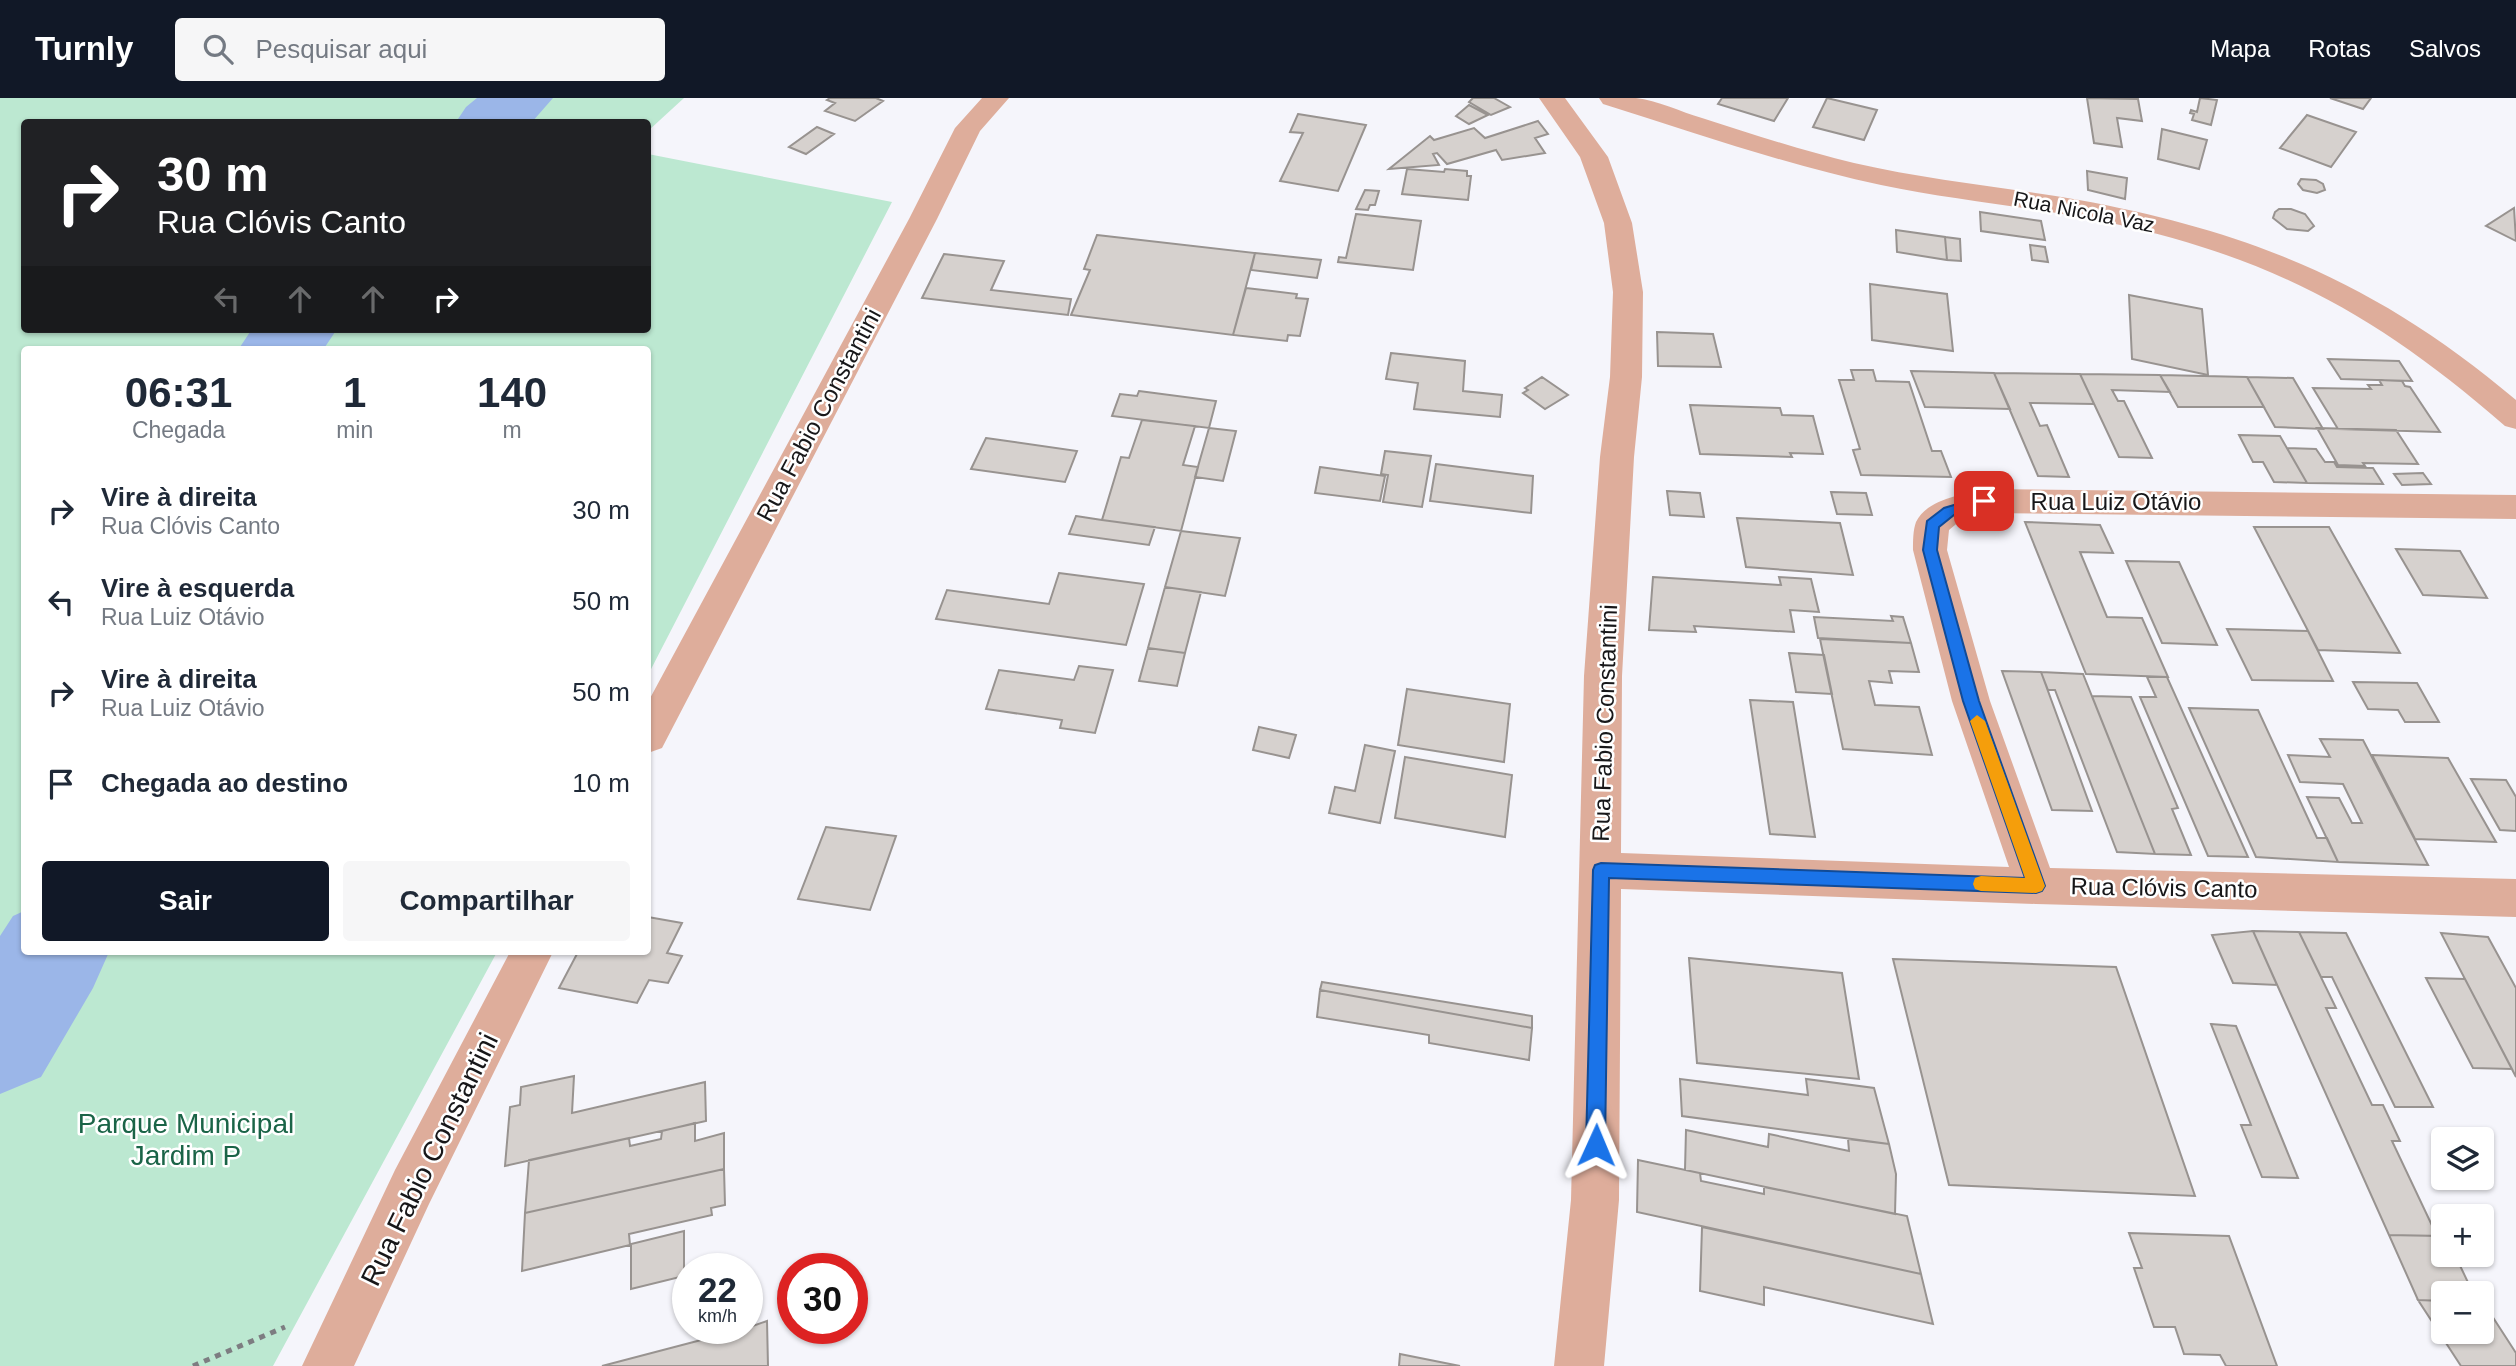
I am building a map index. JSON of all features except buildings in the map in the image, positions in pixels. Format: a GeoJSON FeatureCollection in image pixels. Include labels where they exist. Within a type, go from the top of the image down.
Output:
{"type":"FeatureCollection","features":[{"type":"Feature","properties":{"kind":"street","name":"Rua Fabio Constantini"},"geometry":{"type":"LineString","coordinates":[[651,731],[923,219],[968,128],[996,98]]}},
{"type":"Feature","properties":{"kind":"street","name":"Rua Fabio Constantini"},"geometry":{"type":"LineString","coordinates":[[1552,98],[1594,157],[1618,223],[1628,292],[1626,377],[1617,457],[1603,676],[1595,1200],[1579,1366]]}},
{"type":"Feature","properties":{"kind":"street","name":"Rua Nicola Vaz"},"geometry":{"type":"LineString","coordinates":[[1612,98],[1851,170],[2109,214],[2188,232],[2255,253],[2309,275],[2369,306],[2420,339],[2516,418]]}},
{"type":"Feature","properties":{"kind":"street","name":"Rua Luiz Otávio"},"geometry":{"type":"LineString","coordinates":[[2036,886],[1971,701],[1930,550],[1932,525],[1949,511],[1984,501],[2516,507]]}},
{"type":"Feature","properties":{"kind":"street","name":"Rua Clóvis Canto"},"geometry":{"type":"LineString","coordinates":[[1601,870],[2036,886],[2516,898]]}},
{"type":"Feature","properties":{"kind":"street","name":"Rua Fabio Constantini"},"geometry":{"type":"LineString","coordinates":[[339,1359],[412,1187],[530,955]]}},
{"type":"Feature","properties":{"kind":"path"},"geometry":{"type":"LineString","coordinates":[[192,1366],[291,1325]]}},
{"type":"Feature","properties":{"kind":"green space","name":"Parque Municipal Jardim P"},"geometry":{"type":"Polygon","coordinates":[[[0,98],[684,98],[651,128],[651,119],[21,119],[21,333],[651,333],[651,155],[892,202],[651,669],[651,346],[21,346],[21,955],[495,955],[273,1366],[0,1366],[0,98]]]}},
{"type":"Feature","properties":{"kind":"waterway"},"geometry":{"type":"LineString","coordinates":[[494,119],[519,98]]}},
{"type":"Feature","properties":{"kind":"waterway"},"geometry":{"type":"LineString","coordinates":[[282,346],[294,333]]}},
{"type":"Feature","properties":{"kind":"waterway"},"geometry":{"type":"LineString","coordinates":[[0,1038],[51,955]]}},
{"type":"Feature","properties":{"kind":"slow traffic"},"geometry":{"type":"LineString","coordinates":[[1977,721],[2036,886],[1981,884]]}},
{"type":"Feature","properties":{"kind":"route"},"geometry":{"type":"LineString","coordinates":[[1596,1145],[1601,870],[2036,886],[1971,701],[1930,550],[1932,525],[1949,511],[1984,501]]}}]}
